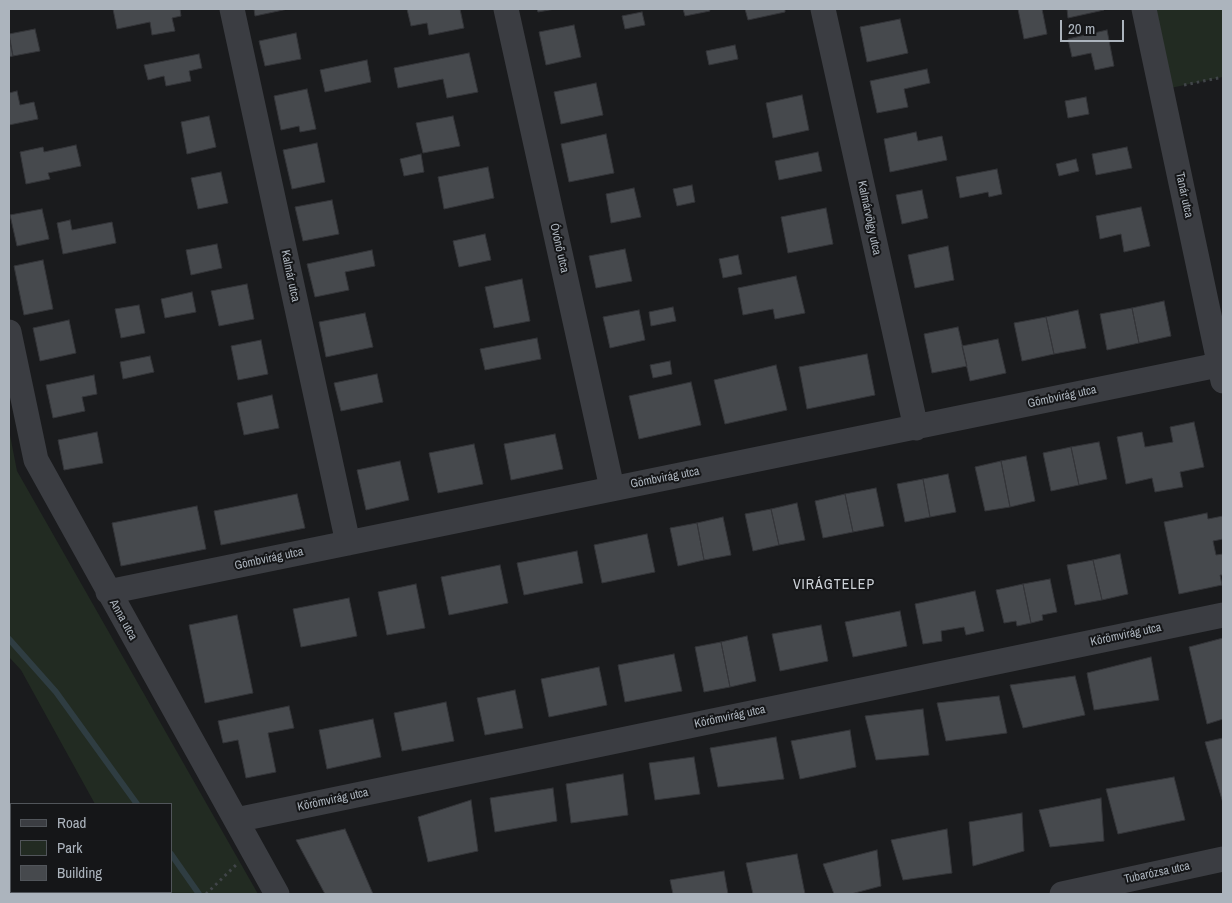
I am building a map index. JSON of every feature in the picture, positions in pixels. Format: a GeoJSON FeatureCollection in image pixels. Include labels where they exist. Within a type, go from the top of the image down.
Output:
{"type":"FeatureCollection","features":[{"type":"Feature","properties":{"kind":"street","name":"Kalmár utca"},"geometry":{"type":"LineString","coordinates":[[232,9],[348,543]]}},
{"type":"Feature","properties":{"kind":"street","name":"Óvónő utca"},"geometry":{"type":"LineString","coordinates":[[506,9],[612,488]]}},
{"type":"Feature","properties":{"kind":"street","name":"Kalmárvölgy utca"},"geometry":{"type":"LineString","coordinates":[[823,9],[916,428]]}},
{"type":"Feature","properties":{"kind":"street","name":"Tanár utca"},"geometry":{"type":"LineString","coordinates":[[1144,9],[1222,370]]}},
{"type":"Feature","properties":{"kind":"street","name":"Anna utca"},"geometry":{"type":"LineString","coordinates":[[9,332],[36,460],[277,894]]}},
{"type":"Feature","properties":{"kind":"street","name":"Gömbvirág utca"},"geometry":{"type":"LineString","coordinates":[[108,592],[612,488],[1222,370]]}},
{"type":"Feature","properties":{"kind":"street","name":"Körömvirág utca"},"geometry":{"type":"LineString","coordinates":[[236,820],[1223,615]]}},
{"type":"Feature","properties":{"kind":"street","name":"Tubarózsa utca"},"geometry":{"type":"LineString","coordinates":[[1062,894],[1223,859]]}},
{"type":"Feature","properties":{"kind":"path"},"geometry":{"type":"LineString","coordinates":[[1161,90],[1223,77]]}},
{"type":"Feature","properties":{"kind":"path"},"geometry":{"type":"LineString","coordinates":[[206,894],[252,850]]}},
{"type":"Feature","properties":{"kind":"green space"},"geometry":{"type":"Polygon","coordinates":[[[1144,9],[1223,9],[1223,77],[1161,90],[1144,9]]]}},
{"type":"Feature","properties":{"kind":"green space"},"geometry":{"type":"Polygon","coordinates":[[[9,430],[17,471],[258,894],[141,894],[172,893],[172,803],[94,803],[21,670],[9,657],[9,430]]]}},
{"type":"Feature","properties":{"kind":"building"},"geometry":{"type":"Polygon","coordinates":[[[113,9],[180,9],[181,16],[172,18],[175,31],[152,35],[150,22],[117,29],[113,9]]]}},
{"type":"Feature","properties":{"kind":"building"},"geometry":{"type":"Polygon","coordinates":[[[254,9],[288,9],[255,16],[254,9]]]}},
{"type":"Feature","properties":{"kind":"building"},"geometry":{"type":"Polygon","coordinates":[[[407,9],[460,9],[464,28],[429,35],[427,23],[411,26],[407,9]]]}},
{"type":"Feature","properties":{"kind":"building"},"geometry":{"type":"Polygon","coordinates":[[[537,9],[555,9],[538,12],[537,9]]]}},
{"type":"Feature","properties":{"kind":"building"},"geometry":{"type":"Polygon","coordinates":[[[683,9],[709,9],[710,11],[685,16],[683,9]]]}},
{"type":"Feature","properties":{"kind":"building"},"geometry":{"type":"Polygon","coordinates":[[[745,9],[785,9],[785,12],[748,20],[745,9]]]}},
{"type":"Feature","properties":{"kind":"building"},"geometry":{"type":"Polygon","coordinates":[[[1018,9],[1042,9],[1047,34],[1024,39],[1018,9]]]}},
{"type":"Feature","properties":{"kind":"building"},"geometry":{"type":"Polygon","coordinates":[[[1067,9],[1104,9],[1104,10],[1068,18],[1067,9]]]}},
{"type":"Feature","properties":{"kind":"building"},"geometry":{"type":"Polygon","coordinates":[[[642,12],[645,25],[625,29],[622,16],[642,12]]]}},
{"type":"Feature","properties":{"kind":"building"},"geometry":{"type":"Polygon","coordinates":[[[900,19],[908,53],[867,62],[860,27],[900,19]]]}},
{"type":"Feature","properties":{"kind":"building"},"geometry":{"type":"Polygon","coordinates":[[[574,25],[581,57],[546,65],[539,32],[574,25]]]}},
{"type":"Feature","properties":{"kind":"building"},"geometry":{"type":"Polygon","coordinates":[[[35,29],[40,51],[13,56],[9,34],[35,29]]]}},
{"type":"Feature","properties":{"kind":"building"},"geometry":{"type":"Polygon","coordinates":[[[1107,30],[1114,66],[1095,70],[1091,53],[1072,57],[1068,39],[1107,30]]]}},
{"type":"Feature","properties":{"kind":"building"},"geometry":{"type":"Polygon","coordinates":[[[296,33],[301,59],[265,66],[259,41],[296,33]]]}},
{"type":"Feature","properties":{"kind":"building"},"geometry":{"type":"Polygon","coordinates":[[[9,38],[13,56],[9,57],[9,38]]]}},
{"type":"Feature","properties":{"kind":"building"},"geometry":{"type":"Polygon","coordinates":[[[735,45],[738,59],[709,65],[706,51],[735,45]]]}},
{"type":"Feature","properties":{"kind":"building"},"geometry":{"type":"Polygon","coordinates":[[[469,53],[478,92],[447,98],[443,79],[398,88],[394,68],[469,53]]]}},
{"type":"Feature","properties":{"kind":"building"},"geometry":{"type":"Polygon","coordinates":[[[199,54],[202,68],[189,71],[191,81],[166,86],[164,76],[148,80],[144,65],[199,54]]]}},
{"type":"Feature","properties":{"kind":"building"},"geometry":{"type":"Polygon","coordinates":[[[367,60],[371,82],[325,92],[320,70],[367,60]]]}},
{"type":"Feature","properties":{"kind":"building"},"geometry":{"type":"Polygon","coordinates":[[[927,69],[930,83],[904,89],[908,107],[877,113],[870,81],[927,69]]]}},
{"type":"Feature","properties":{"kind":"building"},"geometry":{"type":"Polygon","coordinates":[[[596,83],[603,115],[561,124],[554,92],[596,83]]]}},
{"type":"Feature","properties":{"kind":"building"},"geometry":{"type":"Polygon","coordinates":[[[307,89],[316,129],[300,132],[299,126],[281,130],[274,96],[307,89]]]}},
{"type":"Feature","properties":{"kind":"building"},"geometry":{"type":"Polygon","coordinates":[[[17,91],[20,105],[34,102],[38,119],[9,125],[9,93],[17,91]]]}},
{"type":"Feature","properties":{"kind":"building"},"geometry":{"type":"Polygon","coordinates":[[[802,95],[809,130],[773,138],[766,103],[802,95]]]}},
{"type":"Feature","properties":{"kind":"building"},"geometry":{"type":"Polygon","coordinates":[[[1086,97],[1089,114],[1068,118],[1065,101],[1086,97]]]}},
{"type":"Feature","properties":{"kind":"building"},"geometry":{"type":"Polygon","coordinates":[[[209,116],[216,147],[187,154],[181,122],[209,116]]]}},
{"type":"Feature","properties":{"kind":"building"},"geometry":{"type":"Polygon","coordinates":[[[453,116],[460,146],[423,153],[416,123],[453,116]]]}},
{"type":"Feature","properties":{"kind":"building"},"geometry":{"type":"Polygon","coordinates":[[[916,132],[918,141],[942,136],[947,160],[890,172],[884,139],[916,132]]]}},
{"type":"Feature","properties":{"kind":"building"},"geometry":{"type":"Polygon","coordinates":[[[606,134],[614,173],[569,182],[561,144],[606,134]]]}},
{"type":"Feature","properties":{"kind":"building"},"geometry":{"type":"Polygon","coordinates":[[[317,143],[325,182],[292,189],[283,150],[317,143]]]}},
{"type":"Feature","properties":{"kind":"building"},"geometry":{"type":"Polygon","coordinates":[[[76,145],[81,166],[48,173],[50,179],[26,184],[20,152],[43,147],[44,152],[76,145]]]}},
{"type":"Feature","properties":{"kind":"building"},"geometry":{"type":"Polygon","coordinates":[[[1127,147],[1132,168],[1096,175],[1092,154],[1127,147]]]}},
{"type":"Feature","properties":{"kind":"building"},"geometry":{"type":"Polygon","coordinates":[[[818,152],[822,171],[779,180],[775,161],[818,152]]]}},
{"type":"Feature","properties":{"kind":"building"},"geometry":{"type":"Polygon","coordinates":[[[421,154],[424,172],[404,176],[400,159],[421,154]]]}},
{"type":"Feature","properties":{"kind":"building"},"geometry":{"type":"Polygon","coordinates":[[[1076,159],[1079,171],[1059,176],[1056,164],[1076,159]]]}},
{"type":"Feature","properties":{"kind":"building"},"geometry":{"type":"Polygon","coordinates":[[[488,167],[494,198],[444,209],[438,177],[488,167]]]}},
{"type":"Feature","properties":{"kind":"building"},"geometry":{"type":"Polygon","coordinates":[[[997,169],[1002,194],[989,197],[988,192],[960,198],[956,177],[997,169]]]}},
{"type":"Feature","properties":{"kind":"building"},"geometry":{"type":"Polygon","coordinates":[[[221,172],[228,203],[198,209],[191,178],[221,172]]]}},
{"type":"Feature","properties":{"kind":"building"},"geometry":{"type":"Polygon","coordinates":[[[692,185],[695,202],[677,206],[673,189],[692,185]]]}},
{"type":"Feature","properties":{"kind":"building"},"geometry":{"type":"Polygon","coordinates":[[[634,188],[641,217],[611,223],[606,194],[634,188]]]}},
{"type":"Feature","properties":{"kind":"building"},"geometry":{"type":"Polygon","coordinates":[[[922,190],[928,218],[902,224],[896,195],[922,190]]]}},
{"type":"Feature","properties":{"kind":"building"},"geometry":{"type":"Polygon","coordinates":[[[332,200],[339,234],[303,241],[295,207],[332,200]]]}},
{"type":"Feature","properties":{"kind":"building"},"geometry":{"type":"Polygon","coordinates":[[[1141,207],[1150,246],[1124,252],[1121,234],[1100,239],[1096,216],[1141,207]]]}},
{"type":"Feature","properties":{"kind":"building"},"geometry":{"type":"Polygon","coordinates":[[[826,208],[833,244],[788,253],[781,217],[826,208]]]}},
{"type":"Feature","properties":{"kind":"building"},"geometry":{"type":"Polygon","coordinates":[[[42,209],[49,239],[17,246],[10,215],[42,209]]]}},
{"type":"Feature","properties":{"kind":"building"},"geometry":{"type":"Polygon","coordinates":[[[70,220],[72,230],[112,222],[116,243],[63,254],[57,223],[70,220]]]}},
{"type":"Feature","properties":{"kind":"building"},"geometry":{"type":"Polygon","coordinates":[[[485,234],[491,260],[459,267],[453,241],[485,234]]]}},
{"type":"Feature","properties":{"kind":"building"},"geometry":{"type":"Polygon","coordinates":[[[217,244],[222,268],[191,275],[186,250],[217,244]]]}},
{"type":"Feature","properties":{"kind":"building"},"geometry":{"type":"Polygon","coordinates":[[[948,246],[954,280],[915,288],[908,255],[948,246]]]}},
{"type":"Feature","properties":{"kind":"building"},"geometry":{"type":"Polygon","coordinates":[[[625,249],[632,281],[596,288],[589,256],[625,249]]]}},
{"type":"Feature","properties":{"kind":"building"},"geometry":{"type":"Polygon","coordinates":[[[372,250],[375,266],[345,272],[349,290],[315,297],[307,264],[372,250]]]}},
{"type":"Feature","properties":{"kind":"building"},"geometry":{"type":"Polygon","coordinates":[[[738,255],[742,274],[723,278],[719,259],[738,255]]]}},
{"type":"Feature","properties":{"kind":"building"},"geometry":{"type":"Polygon","coordinates":[[[43,260],[53,309],[24,315],[14,266],[43,260]]]}},
{"type":"Feature","properties":{"kind":"building"},"geometry":{"type":"Polygon","coordinates":[[[796,276],[805,313],[775,319],[773,309],[743,315],[738,288],[796,276]]]}},
{"type":"Feature","properties":{"kind":"building"},"geometry":{"type":"Polygon","coordinates":[[[522,279],[530,321],[494,328],[485,287],[522,279]]]}},
{"type":"Feature","properties":{"kind":"building"},"geometry":{"type":"Polygon","coordinates":[[[247,284],[254,319],[219,326],[211,291],[247,284]]]}},
{"type":"Feature","properties":{"kind":"building"},"geometry":{"type":"Polygon","coordinates":[[[192,292],[196,312],[165,318],[161,299],[192,292]]]}},
{"type":"Feature","properties":{"kind":"building"},"geometry":{"type":"Polygon","coordinates":[[[1164,301],[1171,336],[1139,343],[1132,308],[1164,301]]]}},
{"type":"Feature","properties":{"kind":"building"},"geometry":{"type":"Polygon","coordinates":[[[139,305],[145,333],[121,338],[115,309],[139,305]]]}},
{"type":"Feature","properties":{"kind":"building"},"geometry":{"type":"Polygon","coordinates":[[[673,307],[676,321],[651,326],[649,312],[673,307]]]}},
{"type":"Feature","properties":{"kind":"building"},"geometry":{"type":"Polygon","coordinates":[[[1132,308],[1139,343],[1107,350],[1100,314],[1132,308]]]}},
{"type":"Feature","properties":{"kind":"building"},"geometry":{"type":"Polygon","coordinates":[[[639,310],[645,340],[610,348],[603,317],[639,310]]]}},
{"type":"Feature","properties":{"kind":"building"},"geometry":{"type":"Polygon","coordinates":[[[1078,310],[1086,348],[1054,354],[1046,317],[1078,310]]]}},
{"type":"Feature","properties":{"kind":"building"},"geometry":{"type":"Polygon","coordinates":[[[365,313],[373,347],[326,357],[319,322],[365,313]]]}},
{"type":"Feature","properties":{"kind":"building"},"geometry":{"type":"Polygon","coordinates":[[[1046,317],[1054,354],[1022,361],[1014,323],[1046,317]]]}},
{"type":"Feature","properties":{"kind":"building"},"geometry":{"type":"Polygon","coordinates":[[[69,320],[76,353],[40,361],[33,328],[69,320]]]}},
{"type":"Feature","properties":{"kind":"building"},"geometry":{"type":"Polygon","coordinates":[[[958,327],[967,366],[932,373],[924,334],[958,327]]]}},
{"type":"Feature","properties":{"kind":"building"},"geometry":{"type":"Polygon","coordinates":[[[537,338],[541,359],[485,370],[480,349],[537,338]]]}},
{"type":"Feature","properties":{"kind":"building"},"geometry":{"type":"Polygon","coordinates":[[[998,339],[1006,373],[970,381],[962,346],[998,339]]]}},
{"type":"Feature","properties":{"kind":"building"},"geometry":{"type":"Polygon","coordinates":[[[261,340],[268,374],[238,380],[231,346],[261,340]]]}},
{"type":"Feature","properties":{"kind":"building"},"geometry":{"type":"Polygon","coordinates":[[[867,354],[875,395],[807,409],[799,367],[867,354]]]}},
{"type":"Feature","properties":{"kind":"building"},"geometry":{"type":"Polygon","coordinates":[[[150,356],[154,372],[123,379],[120,362],[150,356]]]}},
{"type":"Feature","properties":{"kind":"building"},"geometry":{"type":"Polygon","coordinates":[[[670,361],[672,374],[653,378],[650,365],[670,361]]]}},
{"type":"Feature","properties":{"kind":"building"},"geometry":{"type":"Polygon","coordinates":[[[776,365],[787,410],[725,424],[714,380],[776,365]]]}},
{"type":"Feature","properties":{"kind":"building"},"geometry":{"type":"Polygon","coordinates":[[[377,374],[383,402],[341,411],[334,383],[377,374]]]}},
{"type":"Feature","properties":{"kind":"building"},"geometry":{"type":"Polygon","coordinates":[[[94,375],[97,394],[82,397],[85,411],[53,418],[46,385],[94,375]]]}},
{"type":"Feature","properties":{"kind":"building"},"geometry":{"type":"Polygon","coordinates":[[[691,382],[701,425],[639,439],[629,396],[691,382]]]}},
{"type":"Feature","properties":{"kind":"building"},"geometry":{"type":"Polygon","coordinates":[[[272,395],[279,428],[244,435],[237,403],[272,395]]]}},
{"type":"Feature","properties":{"kind":"building"},"geometry":{"type":"Polygon","coordinates":[[[1194,422],[1204,467],[1180,472],[1183,487],[1155,492],[1152,478],[1126,484],[1117,437],[1142,432],[1145,447],[1173,442],[1170,427],[1194,422]]]}},
{"type":"Feature","properties":{"kind":"building"},"geometry":{"type":"Polygon","coordinates":[[[97,432],[103,463],[64,470],[58,440],[97,432]]]}},
{"type":"Feature","properties":{"kind":"building"},"geometry":{"type":"Polygon","coordinates":[[[555,434],[563,469],[511,480],[504,444],[555,434]]]}},
{"type":"Feature","properties":{"kind":"building"},"geometry":{"type":"Polygon","coordinates":[[[1099,442],[1107,479],[1079,485],[1071,447],[1099,442]]]}},
{"type":"Feature","properties":{"kind":"building"},"geometry":{"type":"Polygon","coordinates":[[[474,444],[483,484],[438,493],[429,453],[474,444]]]}},
{"type":"Feature","properties":{"kind":"building"},"geometry":{"type":"Polygon","coordinates":[[[1071,447],[1079,485],[1051,491],[1043,453],[1071,447]]]}},
{"type":"Feature","properties":{"kind":"building"},"geometry":{"type":"Polygon","coordinates":[[[1026,456],[1035,501],[1010,507],[1001,461],[1026,456]]]}},
{"type":"Feature","properties":{"kind":"building"},"geometry":{"type":"Polygon","coordinates":[[[400,461],[409,500],[366,510],[357,470],[400,461]]]}},
{"type":"Feature","properties":{"kind":"building"},"geometry":{"type":"Polygon","coordinates":[[[1001,461],[1010,507],[985,511],[975,467],[1001,461]]]}},
{"type":"Feature","properties":{"kind":"building"},"geometry":{"type":"Polygon","coordinates":[[[948,474],[956,512],[930,517],[923,479],[948,474]]]}},
{"type":"Feature","properties":{"kind":"building"},"geometry":{"type":"Polygon","coordinates":[[[923,479],[930,517],[905,522],[897,484],[923,479]]]}},
{"type":"Feature","properties":{"kind":"building"},"geometry":{"type":"Polygon","coordinates":[[[876,488],[884,526],[853,532],[845,494],[876,488]]]}},
{"type":"Feature","properties":{"kind":"building"},"geometry":{"type":"Polygon","coordinates":[[[297,494],[305,528],[221,545],[214,511],[297,494]]]}},
{"type":"Feature","properties":{"kind":"building"},"geometry":{"type":"Polygon","coordinates":[[[845,494],[853,532],[823,538],[815,501],[845,494]]]}},
{"type":"Feature","properties":{"kind":"building"},"geometry":{"type":"Polygon","coordinates":[[[797,503],[805,540],[779,545],[771,509],[797,503]]]}},
{"type":"Feature","properties":{"kind":"building"},"geometry":{"type":"Polygon","coordinates":[[[197,506],[206,549],[121,566],[112,523],[197,506]]]}},
{"type":"Feature","properties":{"kind":"building"},"geometry":{"type":"Polygon","coordinates":[[[771,509],[779,545],[753,551],[745,514],[771,509]]]}},
{"type":"Feature","properties":{"kind":"building"},"geometry":{"type":"Polygon","coordinates":[[[1207,513],[1208,519],[1223,516],[1223,539],[1213,541],[1216,555],[1223,554],[1223,575],[1220,575],[1222,585],[1179,594],[1164,522],[1207,513]]]}},
{"type":"Feature","properties":{"kind":"building"},"geometry":{"type":"Polygon","coordinates":[[[723,517],[731,555],[704,560],[697,523],[723,517]]]}},
{"type":"Feature","properties":{"kind":"building"},"geometry":{"type":"Polygon","coordinates":[[[697,523],[704,560],[678,566],[670,528],[697,523]]]}},
{"type":"Feature","properties":{"kind":"building"},"geometry":{"type":"Polygon","coordinates":[[[647,534],[655,572],[602,583],[594,545],[647,534]]]}},
{"type":"Feature","properties":{"kind":"building"},"geometry":{"type":"Polygon","coordinates":[[[577,551],[583,583],[524,595],[517,563],[577,551]]]}},
{"type":"Feature","properties":{"kind":"building"},"geometry":{"type":"Polygon","coordinates":[[[1120,554],[1128,594],[1102,600],[1093,560],[1120,554]]]}},
{"type":"Feature","properties":{"kind":"building"},"geometry":{"type":"Polygon","coordinates":[[[1093,560],[1102,600],[1075,605],[1067,565],[1093,560]]]}},
{"type":"Feature","properties":{"kind":"building"},"geometry":{"type":"Polygon","coordinates":[[[500,565],[508,603],[449,615],[441,577],[500,565]]]}},
{"type":"Feature","properties":{"kind":"building"},"geometry":{"type":"Polygon","coordinates":[[[1050,579],[1057,612],[1042,615],[1043,620],[1031,623],[1023,584],[1050,579]]]}},
{"type":"Feature","properties":{"kind":"building"},"geometry":{"type":"Polygon","coordinates":[[[416,584],[425,628],[387,635],[378,592],[416,584]]]}},
{"type":"Feature","properties":{"kind":"building"},"geometry":{"type":"Polygon","coordinates":[[[1023,584],[1031,623],[1017,626],[1016,621],[1004,623],[996,590],[1023,584]]]}},
{"type":"Feature","properties":{"kind":"building"},"geometry":{"type":"Polygon","coordinates":[[[975,591],[984,631],[966,635],[964,627],[941,631],[942,641],[923,644],[915,604],[975,591]]]}},
{"type":"Feature","properties":{"kind":"building"},"geometry":{"type":"Polygon","coordinates":[[[349,598],[357,636],[301,647],[293,609],[349,598]]]}},
{"type":"Feature","properties":{"kind":"building"},"geometry":{"type":"Polygon","coordinates":[[[900,611],[907,646],[853,657],[845,622],[900,611]]]}},
{"type":"Feature","properties":{"kind":"building"},"geometry":{"type":"Polygon","coordinates":[[[237,615],[253,693],[205,703],[189,625],[237,615]]]}},
{"type":"Feature","properties":{"kind":"building"},"geometry":{"type":"Polygon","coordinates":[[[821,625],[828,661],[780,671],[772,634],[821,625]]]}},
{"type":"Feature","properties":{"kind":"building"},"geometry":{"type":"Polygon","coordinates":[[[747,636],[756,681],[730,687],[721,642],[747,636]]]}},
{"type":"Feature","properties":{"kind":"building"},"geometry":{"type":"Polygon","coordinates":[[[1223,638],[1223,719],[1207,724],[1189,647],[1223,638]]]}},
{"type":"Feature","properties":{"kind":"building"},"geometry":{"type":"Polygon","coordinates":[[[721,642],[730,687],[704,692],[695,647],[721,642]]]}},
{"type":"Feature","properties":{"kind":"building"},"geometry":{"type":"Polygon","coordinates":[[[674,654],[682,691],[625,702],[618,665],[674,654]]]}},
{"type":"Feature","properties":{"kind":"building"},"geometry":{"type":"Polygon","coordinates":[[[1151,657],[1159,700],[1094,710],[1087,673],[1151,657]]]}},
{"type":"Feature","properties":{"kind":"building"},"geometry":{"type":"Polygon","coordinates":[[[599,667],[607,705],[549,717],[541,679],[599,667]]]}},
{"type":"Feature","properties":{"kind":"building"},"geometry":{"type":"Polygon","coordinates":[[[1075,676],[1085,715],[1023,728],[1010,685],[1075,676]]]}},
{"type":"Feature","properties":{"kind":"building"},"geometry":{"type":"Polygon","coordinates":[[[515,690],[523,728],[485,735],[477,698],[515,690]]]}},
{"type":"Feature","properties":{"kind":"building"},"geometry":{"type":"Polygon","coordinates":[[[999,696],[1007,733],[946,741],[937,703],[999,696]]]}},
{"type":"Feature","properties":{"kind":"building"},"geometry":{"type":"Polygon","coordinates":[[[446,702],[454,741],[402,751],[394,713],[446,702]]]}},
{"type":"Feature","properties":{"kind":"building"},"geometry":{"type":"Polygon","coordinates":[[[289,706],[294,728],[268,733],[276,772],[246,778],[238,740],[223,743],[218,721],[289,706]]]}},
{"type":"Feature","properties":{"kind":"building"},"geometry":{"type":"Polygon","coordinates":[[[923,709],[929,755],[876,760],[865,716],[923,709]]]}},
{"type":"Feature","properties":{"kind":"building"},"geometry":{"type":"Polygon","coordinates":[[[373,719],[381,757],[327,769],[319,730],[373,719]]]}},
{"type":"Feature","properties":{"kind":"building"},"geometry":{"type":"Polygon","coordinates":[[[850,730],[856,767],[800,779],[791,741],[850,730]]]}},
{"type":"Feature","properties":{"kind":"building"},"geometry":{"type":"Polygon","coordinates":[[[776,737],[784,779],[718,787],[710,748],[776,737]]]}},
{"type":"Feature","properties":{"kind":"building"},"geometry":{"type":"Polygon","coordinates":[[[1223,738],[1223,803],[1205,742],[1223,738]]]}},
{"type":"Feature","properties":{"kind":"building"},"geometry":{"type":"Polygon","coordinates":[[[694,757],[700,794],[655,800],[649,763],[694,757]]]}},
{"type":"Feature","properties":{"kind":"building"},"geometry":{"type":"Polygon","coordinates":[[[623,774],[628,815],[571,823],[566,784],[623,774]]]}},
{"type":"Feature","properties":{"kind":"building"},"geometry":{"type":"Polygon","coordinates":[[[1174,777],[1185,820],[1118,834],[1106,789],[1174,777]]]}},
{"type":"Feature","properties":{"kind":"building"},"geometry":{"type":"Polygon","coordinates":[[[553,788],[557,821],[495,832],[490,798],[553,788]]]}},
{"type":"Feature","properties":{"kind":"building"},"geometry":{"type":"Polygon","coordinates":[[[1101,798],[1104,841],[1050,847],[1039,810],[1101,798]]]}},
{"type":"Feature","properties":{"kind":"building"},"geometry":{"type":"Polygon","coordinates":[[[471,800],[478,851],[428,862],[418,817],[471,800]]]}},
{"type":"Feature","properties":{"kind":"building"},"geometry":{"type":"Polygon","coordinates":[[[1022,813],[1024,851],[973,866],[969,822],[1022,813]]]}},
{"type":"Feature","properties":{"kind":"building"},"geometry":{"type":"Polygon","coordinates":[[[345,829],[373,894],[325,894],[296,840],[345,829]]]}},
{"type":"Feature","properties":{"kind":"building"},"geometry":{"type":"Polygon","coordinates":[[[947,829],[952,873],[903,880],[891,840],[947,829]]]}},
{"type":"Feature","properties":{"kind":"building"},"geometry":{"type":"Polygon","coordinates":[[[877,850],[881,886],[851,894],[834,894],[823,864],[877,850]]]}},
{"type":"Feature","properties":{"kind":"building"},"geometry":{"type":"Polygon","coordinates":[[[797,854],[805,894],[753,894],[746,863],[797,854]]]}},
{"type":"Feature","properties":{"kind":"building"},"geometry":{"type":"Polygon","coordinates":[[[724,871],[728,894],[673,894],[670,880],[724,871]]]}},
{"type":"Feature","properties":{"kind":"waterway"},"geometry":{"type":"LineString","coordinates":[[9,639],[56,692],[136,803]]}},
{"type":"Feature","properties":{"kind":"waterway"},"geometry":{"type":"LineString","coordinates":[[172,855],[199,894]]}},
{"type":"Feature","properties":{"kind":"district","name":"VIRÁGTELEP"},"geometry":{"type":"Point","coordinates":[834,585]}}]}
